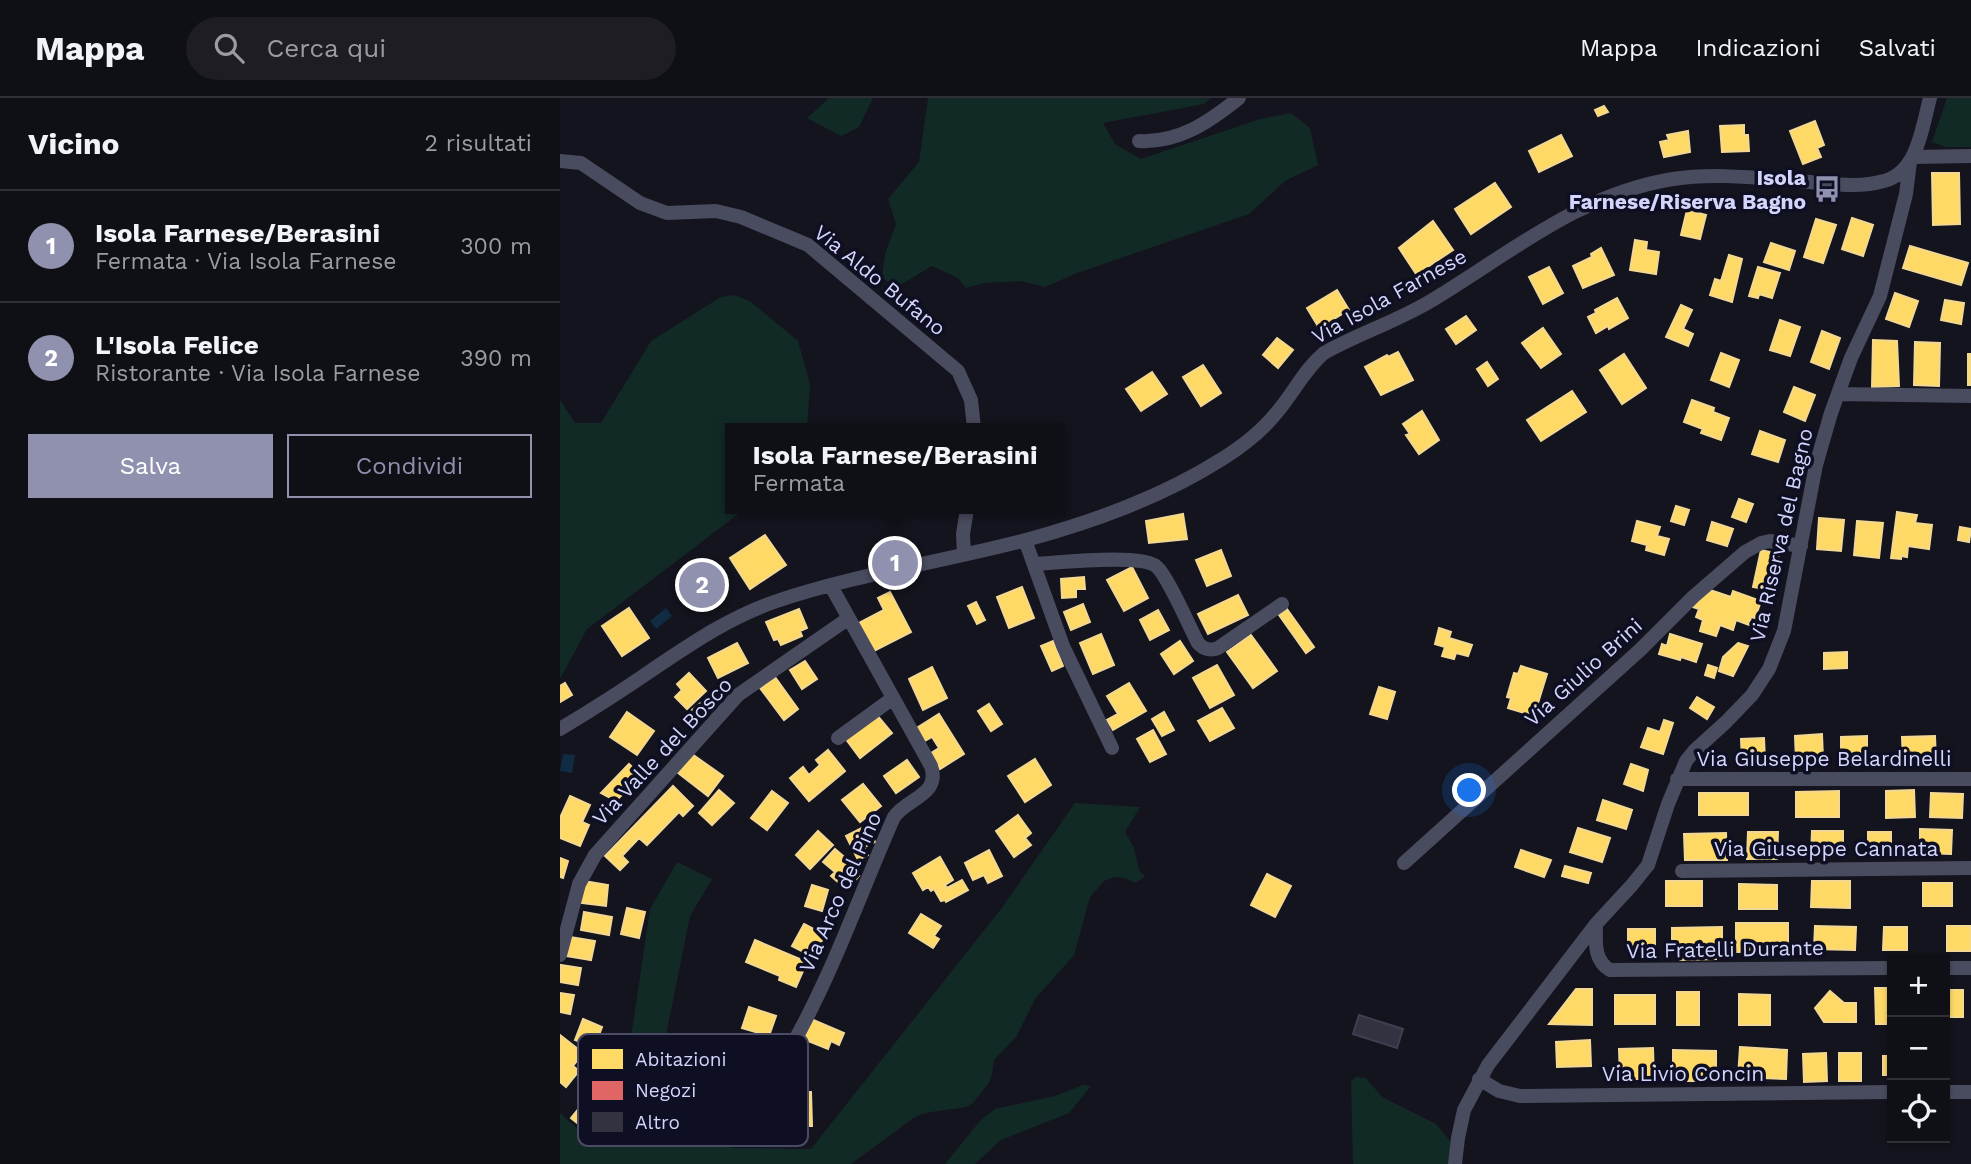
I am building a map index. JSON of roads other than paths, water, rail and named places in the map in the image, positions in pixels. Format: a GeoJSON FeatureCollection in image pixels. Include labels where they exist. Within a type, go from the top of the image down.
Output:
{"type":"FeatureCollection","features":[{"type":"Feature","properties":{"kind":"street"},"geometry":{"type":"LineString","coordinates":[[1139,141],[1167,139],[1192,131],[1239,98]]}},
{"type":"Feature","properties":{"kind":"street"},"geometry":{"type":"LineString","coordinates":[[1930,98],[1911,159],[1971,156]]}},
{"type":"Feature","properties":{"kind":"street","name":"Via Riserva del Bagno"},"geometry":{"type":"LineString","coordinates":[[1455,1164],[1464,1110],[1479,1079],[1515,1027],[1596,924],[1648,865],[1677,779],[1694,751],[1740,709],[1769,669],[1784,631],[1816,465],[1851,358],[1880,296],[1906,194],[1911,159]]}},
{"type":"Feature","properties":{"kind":"street","name":"Via Isola Farnese"},"geometry":{"type":"LineString","coordinates":[[560,729],[696,640],[733,619],[776,601],[1025,540],[1138,502],[1180,484],[1221,460],[1268,423],[1324,353],[1428,302],[1550,224],[1594,202],[1643,186],[1690,177],[1729,176],[1835,184],[1873,183],[1898,175],[1911,159]]}},
{"type":"Feature","properties":{"kind":"street","name":"Via Aldo Bufano"},"geometry":{"type":"LineString","coordinates":[[560,161],[581,163],[640,203],[667,213],[716,211],[741,217],[808,245],[958,372],[971,400],[973,423]]}},
{"type":"Feature","properties":{"kind":"street"},"geometry":{"type":"LineString","coordinates":[[1838,394],[1971,396]]}},
{"type":"Feature","properties":{"kind":"street"},"geometry":{"type":"LineString","coordinates":[[964,554],[966,514]]}},
{"type":"Feature","properties":{"kind":"street"},"geometry":{"type":"LineString","coordinates":[[1025,540],[1063,646],[1112,747]]}},
{"type":"Feature","properties":{"kind":"street","name":"Via Giulio Brini"},"geometry":{"type":"LineString","coordinates":[[1404,863],[1745,552],[1770,541],[1801,547]]}},
{"type":"Feature","properties":{"kind":"street"},"geometry":{"type":"LineString","coordinates":[[1034,564],[1134,559],[1151,563],[1161,572],[1198,643],[1211,650],[1283,604]]}},
{"type":"Feature","properties":{"kind":"street","name":"Via Arco del Pino"},"geometry":{"type":"LineString","coordinates":[[798,1034],[853,916],[894,817],[933,783],[932,766],[831,586]]}},
{"type":"Feature","properties":{"kind":"street","name":"Via Valle del Bosco"},"geometry":{"type":"LineString","coordinates":[[560,955],[579,884],[595,855],[738,695],[849,618]]}},
{"type":"Feature","properties":{"kind":"street"},"geometry":{"type":"LineString","coordinates":[[838,738],[893,698]]}},
{"type":"Feature","properties":{"kind":"street","name":"Via Giuseppe Belardinelli"},"geometry":{"type":"LineString","coordinates":[[1677,779],[1971,779]]}},
{"type":"Feature","properties":{"kind":"street","name":"Via Giuseppe Cannata"},"geometry":{"type":"LineString","coordinates":[[1682,871],[1971,868]]}},
{"type":"Feature","properties":{"kind":"street","name":"Via Fratelli Durante"},"geometry":{"type":"LineString","coordinates":[[1596,924],[1598,957],[1603,966],[1610,970],[1887,968]]}},
{"type":"Feature","properties":{"kind":"street"},"geometry":{"type":"LineString","coordinates":[[1950,968],[1971,968]]}},
{"type":"Feature","properties":{"kind":"street","name":"Via Livio Concin"},"geometry":{"type":"LineString","coordinates":[[1479,1079],[1499,1091],[1520,1096],[1887,1093]]}},
{"type":"Feature","properties":{"kind":"street"},"geometry":{"type":"LineString","coordinates":[[1950,1092],[1971,1092]]}},
{"type":"Feature","properties":{"kind":"water"},"geometry":{"type":"Polygon","coordinates":[[[666,608],[672,616],[656,629],[650,621],[666,608]]]}},
{"type":"Feature","properties":{"kind":"water"},"geometry":{"type":"Polygon","coordinates":[[[563,754],[575,755],[572,773],[560,771],[563,754]]]}},
{"type":"Feature","properties":{"kind":"place","name":"Isola Farnese/Riserva Bagno"},"geometry":{"type":"Point","coordinates":[1827,189]}},
{"type":"Feature","properties":{"kind":"place","name":"Isola Farnese/Berasini"},"geometry":{"type":"Point","coordinates":[895,563]}},
{"type":"Feature","properties":{"kind":"place","name":"L'Isola Felice"},"geometry":{"type":"Point","coordinates":[702,585]}}]}
